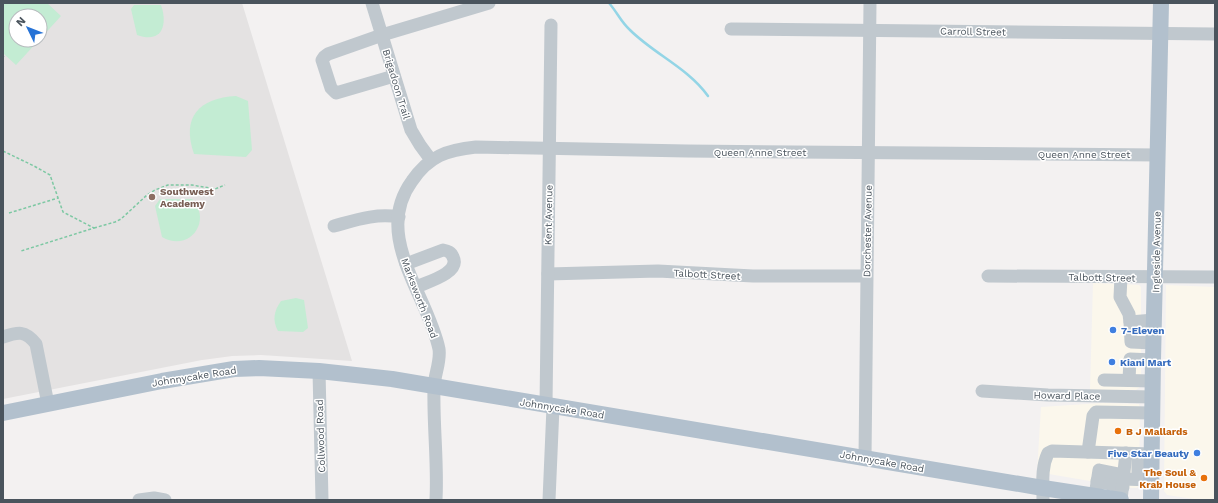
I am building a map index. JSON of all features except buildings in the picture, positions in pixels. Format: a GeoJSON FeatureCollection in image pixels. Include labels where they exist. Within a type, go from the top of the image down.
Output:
{"type":"FeatureCollection","features":[{"type":"Feature","properties":{"kind":"main road","name":"Ingleside Avenue"},"geometry":{"type":"LineString","coordinates":[[1151,500],[1139,454],[1152,413],[1153,397],[1161,3]]}},
{"type":"Feature","properties":{"kind":"main road","name":"Johnnycake Road"},"geometry":{"type":"LineString","coordinates":[[3,413],[205,373],[234,369],[259,368],[318,371],[392,379],[865,458],[1043,494],[1114,485]]}},
{"type":"Feature","properties":{"kind":"street","name":"Brigadoon Trail"},"geometry":{"type":"LineString","coordinates":[[372,3],[411,130],[431,160]]}},
{"type":"Feature","properties":{"kind":"street"},"geometry":{"type":"LineString","coordinates":[[394,76],[336,93],[331,88],[322,60],[324,56],[328,54],[382,35],[489,3]]}},
{"type":"Feature","properties":{"kind":"street","name":"Dorchester Avenue"},"geometry":{"type":"LineString","coordinates":[[865,458],[870,3]]}},
{"type":"Feature","properties":{"kind":"street","name":"Kent Avenue"},"geometry":{"type":"LineString","coordinates":[[549,500],[550,406],[548,274],[551,25]]}},
{"type":"Feature","properties":{"kind":"street","name":"Carroll Street"},"geometry":{"type":"LineString","coordinates":[[731,29],[870,31],[945,30],[1215,34]]}},
{"type":"Feature","properties":{"kind":"street","name":"Queen Anne Street"},"geometry":{"type":"LineString","coordinates":[[399,217],[401,202],[410,184],[421,169],[431,160],[442,154],[460,149],[476,147],[687,152],[1158,154]]}},
{"type":"Feature","properties":{"kind":"street"},"geometry":{"type":"LineString","coordinates":[[334,226],[376,215],[399,217]]}},
{"type":"Feature","properties":{"kind":"street","name":"Marksworth Road"},"geometry":{"type":"LineString","coordinates":[[399,217],[398,233],[400,248],[434,332],[439,351],[434,387],[436,500]]}},
{"type":"Feature","properties":{"kind":"street"},"geometry":{"type":"LineString","coordinates":[[406,264],[443,250],[452,254],[454,265],[447,274],[416,287]]}},
{"type":"Feature","properties":{"kind":"street","name":"Talbott Street"},"geometry":{"type":"LineString","coordinates":[[548,274],[658,271],[753,276],[866,276]]}},
{"type":"Feature","properties":{"kind":"street","name":"Talbott Street"},"geometry":{"type":"LineString","coordinates":[[988,276],[1155,278],[1215,277]]}},
{"type":"Feature","properties":{"kind":"street"},"geometry":{"type":"LineString","coordinates":[[1121,277],[1120,297],[1129,314],[1130,342],[1154,343]]}},
{"type":"Feature","properties":{"kind":"street"},"geometry":{"type":"LineString","coordinates":[[1130,322],[1154,320]]}},
{"type":"Feature","properties":{"kind":"street"},"geometry":{"type":"LineString","coordinates":[[3,337],[16,333],[23,333],[32,339],[36,344],[48,404]]}},
{"type":"Feature","properties":{"kind":"street"},"geometry":{"type":"LineString","coordinates":[[1129,380],[1130,359],[1153,360]]}},
{"type":"Feature","properties":{"kind":"street","name":"Collwood Road"},"geometry":{"type":"LineString","coordinates":[[318,371],[322,500]]}},
{"type":"Feature","properties":{"kind":"street"},"geometry":{"type":"LineString","coordinates":[[1116,396],[1110,380],[1153,380]]}},
{"type":"Feature","properties":{"kind":"street","name":"Howard Place"},"geometry":{"type":"LineString","coordinates":[[982,391],[1048,395],[1153,397]]}},
{"type":"Feature","properties":{"kind":"street"},"geometry":{"type":"LineString","coordinates":[[1088,452],[1093,416],[1096,412],[1152,413]]}},
{"type":"Feature","properties":{"kind":"street"},"geometry":{"type":"LineString","coordinates":[[1043,494],[1042,472],[1044,460],[1048,452],[1139,454]]}},
{"type":"Feature","properties":{"kind":"street"},"geometry":{"type":"LineString","coordinates":[[1114,485],[1139,454]]}},
{"type":"Feature","properties":{"kind":"street"},"geometry":{"type":"LineString","coordinates":[[1114,485],[1145,479]]}},
{"type":"Feature","properties":{"kind":"street"},"geometry":{"type":"LineString","coordinates":[[139,500],[154,498],[165,500]]}},
{"type":"Feature","properties":{"kind":"path"},"geometry":{"type":"LineString","coordinates":[[3,151],[50,175],[63,212],[94,228]]}},
{"type":"Feature","properties":{"kind":"path"},"geometry":{"type":"LineString","coordinates":[[20,251],[115,222],[121,219],[147,195],[168,185],[192,184],[215,189],[225,185]]}},
{"type":"Feature","properties":{"kind":"path"},"geometry":{"type":"LineString","coordinates":[[9,213],[58,198]]}},
{"type":"Feature","properties":{"kind":"shaded area","name":"Southwest Academy"},"geometry":{"type":"Polygon","coordinates":[[[3,3],[242,3],[352,361],[261,355],[232,356],[202,360],[3,399],[3,3]]]}},
{"type":"Feature","properties":{"kind":"shaded area"},"geometry":{"type":"Polygon","coordinates":[[[1093,283],[1139,285],[1141,287],[1141,384],[1136,390],[1090,390],[1093,283]]]}},
{"type":"Feature","properties":{"kind":"shaded area"},"geometry":{"type":"Polygon","coordinates":[[[1166,285],[1215,287],[1215,500],[1201,500],[1167,495],[1164,491],[1166,285]]]}},
{"type":"Feature","properties":{"kind":"shaded area"},"geometry":{"type":"Polygon","coordinates":[[[1102,403],[1139,404],[1139,485],[1137,488],[1037,472],[1041,407],[1102,403]]]}},
{"type":"Feature","properties":{"kind":"green space"},"geometry":{"type":"Polygon","coordinates":[[[4,3],[47,3],[61,16],[48,30],[48,8],[8,8],[8,48],[32,48],[16,65],[3,54],[4,3]]]}},
{"type":"Feature","properties":{"kind":"green space"},"geometry":{"type":"Polygon","coordinates":[[[134,5],[161,5],[164,19],[161,31],[157,35],[145,37],[137,35],[131,9],[134,5]]]}},
{"type":"Feature","properties":{"kind":"green space"},"geometry":{"type":"Polygon","coordinates":[[[236,96],[248,101],[252,150],[246,157],[194,154],[190,130],[192,120],[196,112],[203,105],[212,101],[236,96]]]}},
{"type":"Feature","properties":{"kind":"green space"},"geometry":{"type":"Polygon","coordinates":[[[160,199],[192,199],[198,208],[200,216],[199,225],[189,238],[181,241],[172,241],[162,237],[155,206],[160,199]]]}},
{"type":"Feature","properties":{"kind":"green space"},"geometry":{"type":"Polygon","coordinates":[[[296,298],[304,300],[308,328],[303,332],[278,331],[274,319],[275,312],[281,301],[296,298]]]}},
{"type":"Feature","properties":{"kind":"waterway"},"geometry":{"type":"LineString","coordinates":[[609,3],[624,24],[639,39],[691,77],[708,96]]}},
{"type":"Feature","properties":{"kind":"place","name":"Southwest Academy"},"geometry":{"type":"Point","coordinates":[152,197]}},
{"type":"Feature","properties":{"kind":"place","name":"7-Eleven"},"geometry":{"type":"Point","coordinates":[1113,330]}},
{"type":"Feature","properties":{"kind":"place","name":"Kiani Mart"},"geometry":{"type":"Point","coordinates":[1112,362]}},
{"type":"Feature","properties":{"kind":"place","name":"B J Mallards"},"geometry":{"type":"Point","coordinates":[1118,431]}},
{"type":"Feature","properties":{"kind":"place","name":"Five Star Beauty"},"geometry":{"type":"Point","coordinates":[1197,453]}},
{"type":"Feature","properties":{"kind":"place","name":"The Soul & Krab House"},"geometry":{"type":"Point","coordinates":[1204,478]}}]}
